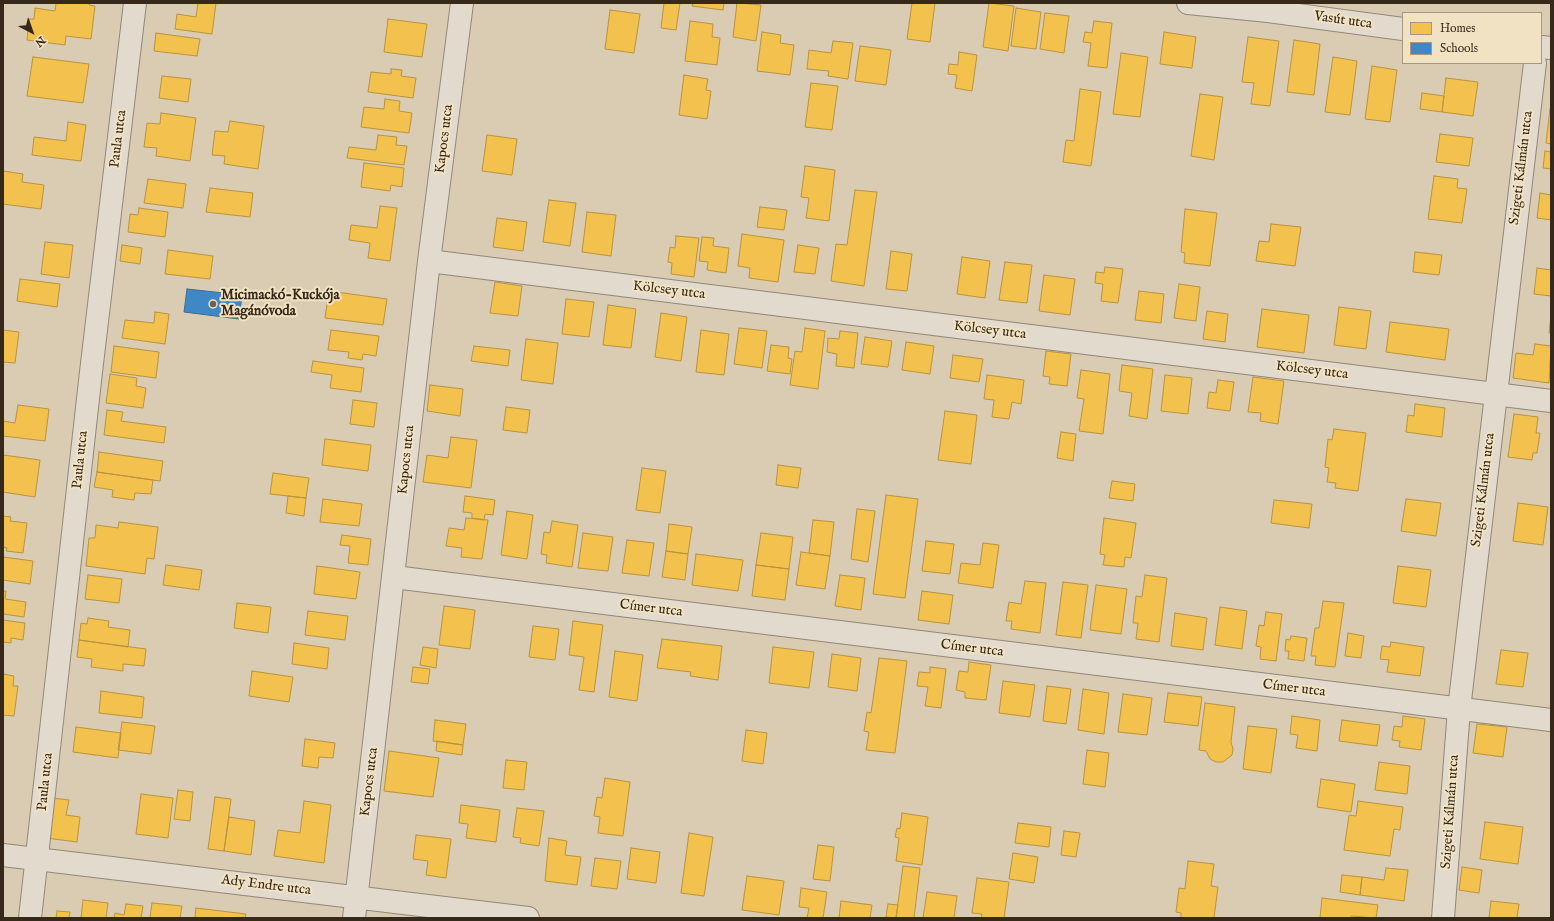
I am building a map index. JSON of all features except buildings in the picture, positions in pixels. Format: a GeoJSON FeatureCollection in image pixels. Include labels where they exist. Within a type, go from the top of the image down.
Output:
{"type":"FeatureCollection","features":[{"type":"Feature","properties":{"kind":"street","name":"Paula utca"},"geometry":{"type":"LineString","coordinates":[[30,918],[38,859],[91,372],[136,3]]}},
{"type":"Feature","properties":{"kind":"street","name":"Kapocs utca"},"geometry":{"type":"LineString","coordinates":[[354,918],[429,261],[462,3]]}},
{"type":"Feature","properties":{"kind":"street","name":"Vasút utca"},"geometry":{"type":"LineString","coordinates":[[1188,3],[1268,10],[1402,29]]}},
{"type":"Feature","properties":{"kind":"street","name":"Szigeti Kálmán utca"},"geometry":{"type":"LineString","coordinates":[[1443,918],[1458,709],[1535,64]]}},
{"type":"Feature","properties":{"kind":"street","name":"Kölcsey utca"},"geometry":{"type":"LineString","coordinates":[[429,261],[1551,401]]}},
{"type":"Feature","properties":{"kind":"street","name":"Címer utca"},"geometry":{"type":"LineString","coordinates":[[394,577],[1551,720]]}},
{"type":"Feature","properties":{"kind":"street","name":"Ady Endre utca"},"geometry":{"type":"LineString","coordinates":[[3,855],[528,918]]}},
{"type":"Feature","properties":{"kind":"place","name":"Micimackó-Kuckója Magánóvoda"},"geometry":{"type":"Point","coordinates":[213,304]}}]}
